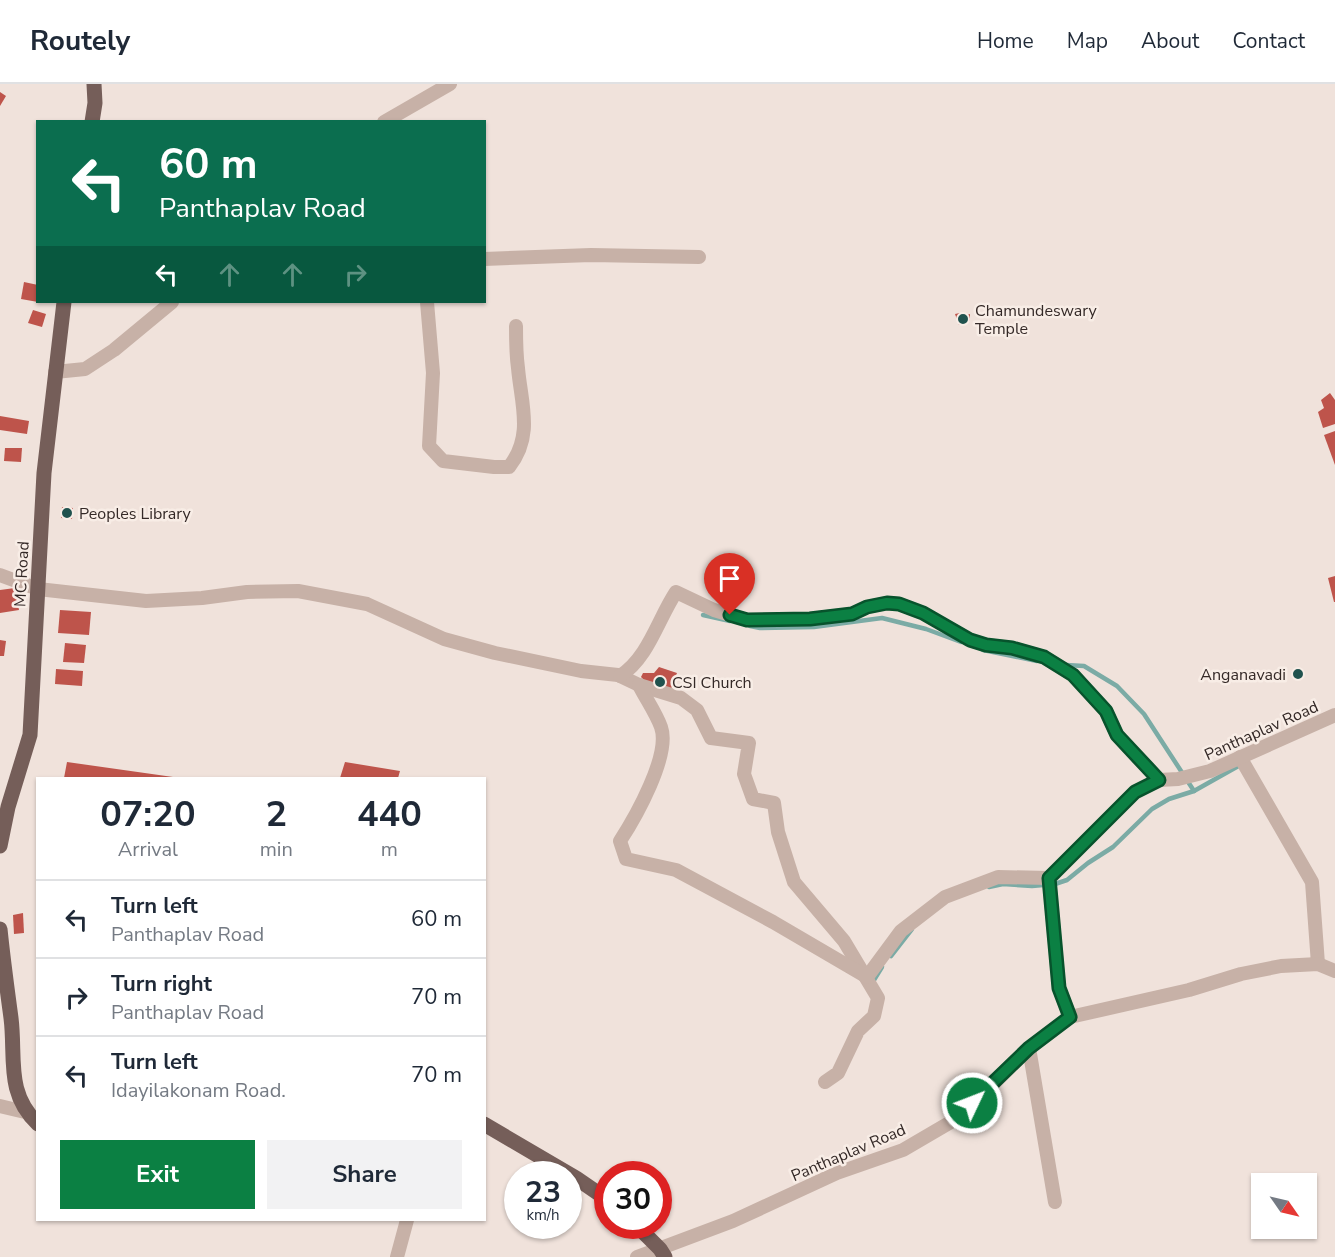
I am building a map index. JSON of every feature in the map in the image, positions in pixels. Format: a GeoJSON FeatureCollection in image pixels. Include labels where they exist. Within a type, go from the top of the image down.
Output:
{"type":"FeatureCollection","features":[{"type":"Feature","properties":{"kind":"main road"},"geometry":{"type":"LineString","coordinates":[[92,120],[95,103],[94,84]]}},
{"type":"Feature","properties":{"kind":"main road","name":"MC Road"},"geometry":{"type":"LineString","coordinates":[[0,846],[8,807],[30,735],[44,472],[64,303]]}},
{"type":"Feature","properties":{"kind":"main road"},"geometry":{"type":"LineString","coordinates":[[0,929],[11,1021],[12,1070],[17,1093],[25,1112],[36,1122]]}},
{"type":"Feature","properties":{"kind":"main road"},"geometry":{"type":"LineString","coordinates":[[486,1125],[594,1190]]}},
{"type":"Feature","properties":{"kind":"main road"},"geometry":{"type":"LineString","coordinates":[[649,1239],[662,1253]]}},
{"type":"Feature","properties":{"kind":"street"},"geometry":{"type":"LineString","coordinates":[[387,120],[444,86]]}},
{"type":"Feature","properties":{"kind":"street"},"geometry":{"type":"LineString","coordinates":[[486,260],[591,255],[699,257]]}},
{"type":"Feature","properties":{"kind":"street"},"geometry":{"type":"LineString","coordinates":[[56,372],[85,369],[114,351],[171,303]]}},
{"type":"Feature","properties":{"kind":"street"},"geometry":{"type":"LineString","coordinates":[[427,303],[433,373],[429,446],[443,460],[509,467],[516,458],[524,439],[516,326]]}},
{"type":"Feature","properties":{"kind":"street"},"geometry":{"type":"LineString","coordinates":[[0,575],[38,589],[146,601],[202,598],[247,592],[298,591],[367,604],[444,639],[465,645],[581,671],[620,676],[639,685],[681,698],[697,711],[711,738],[749,743],[744,774],[753,799],[774,802],[778,832],[794,882],[844,941],[878,998],[874,1016],[858,1030],[838,1073],[825,1082]]}},
{"type":"Feature","properties":{"kind":"street"},"geometry":{"type":"LineString","coordinates":[[620,676],[632,668],[661,622],[676,592],[714,610],[747,620],[810,619],[852,614],[867,607],[887,603],[899,604],[923,613],[970,640],[1044,657],[1073,675],[1106,711],[1117,735],[1159,780],[1135,792],[1049,878],[998,877],[945,897],[901,931],[867,977]]}},
{"type":"Feature","properties":{"kind":"street"},"geometry":{"type":"LineString","coordinates":[[639,685],[662,729],[660,757],[650,786],[634,820],[620,841],[626,859],[676,870],[867,977]]}},
{"type":"Feature","properties":{"kind":"street","name":"Panthaplav Road"},"geometry":{"type":"LineString","coordinates":[[1159,780],[1178,780],[1200,774],[1334,718]]}},
{"type":"Feature","properties":{"kind":"street"},"geometry":{"type":"LineString","coordinates":[[1240,757],[1312,882],[1318,964]]}},
{"type":"Feature","properties":{"kind":"street"},"geometry":{"type":"LineString","coordinates":[[1049,878],[1059,988],[1070,1017],[1281,966],[1318,964],[1335,971]]}},
{"type":"Feature","properties":{"kind":"street","name":"Panthaplav Road"},"geometry":{"type":"LineString","coordinates":[[637,1257],[662,1253],[837,1173],[903,1150],[956,1119],[1029,1048],[1070,1017]]}},
{"type":"Feature","properties":{"kind":"street"},"geometry":{"type":"LineString","coordinates":[[1029,1048],[1055,1202]]}},
{"type":"Feature","properties":{"kind":"street"},"geometry":{"type":"LineString","coordinates":[[0,1106],[25,1112]]}},
{"type":"Feature","properties":{"kind":"street"},"geometry":{"type":"LineString","coordinates":[[397,1257],[407,1221]]}},
{"type":"Feature","properties":{"kind":"building"},"geometry":{"type":"Polygon","coordinates":[[[0,92],[6,96],[0,106],[0,92]]]}},
{"type":"Feature","properties":{"kind":"building"},"geometry":{"type":"Polygon","coordinates":[[[24,282],[36,285],[36,302],[21,299],[24,282]]]}},
{"type":"Feature","properties":{"kind":"building"},"geometry":{"type":"Polygon","coordinates":[[[33,310],[46,314],[42,327],[28,323],[33,310]]]}},
{"type":"Feature","properties":{"kind":"building","name":"Chamundeswary Temple"},"geometry":{"type":"Polygon","coordinates":[[[960,313],[961,317],[970,314],[970,320],[959,325],[955,314],[960,313]]]}},
{"type":"Feature","properties":{"kind":"building"},"geometry":{"type":"Polygon","coordinates":[[[1330,393],[1335,400],[1335,424],[1323,428],[1318,412],[1324,408],[1321,400],[1330,393]]]}},
{"type":"Feature","properties":{"kind":"building"},"geometry":{"type":"Polygon","coordinates":[[[0,416],[29,421],[27,434],[0,430],[0,416]]]}},
{"type":"Feature","properties":{"kind":"building"},"geometry":{"type":"Polygon","coordinates":[[[1335,431],[1335,465],[1324,435],[1335,431]]]}},
{"type":"Feature","properties":{"kind":"building"},"geometry":{"type":"Polygon","coordinates":[[[5,448],[22,448],[21,462],[4,461],[5,448]]]}},
{"type":"Feature","properties":{"kind":"building","name":"Peoples Library"},"geometry":{"type":"Polygon","coordinates":[[[62,507],[73,508],[72,519],[61,518],[62,507]]]}},
{"type":"Feature","properties":{"kind":"building"},"geometry":{"type":"Polygon","coordinates":[[[1335,576],[1335,602],[1334,602],[1328,578],[1335,576]]]}},
{"type":"Feature","properties":{"kind":"building"},"geometry":{"type":"Polygon","coordinates":[[[15,588],[19,610],[0,613],[0,590],[15,588]]]}},
{"type":"Feature","properties":{"kind":"building"},"geometry":{"type":"Polygon","coordinates":[[[60,610],[91,612],[89,635],[58,633],[60,610]]]}},
{"type":"Feature","properties":{"kind":"building"},"geometry":{"type":"Polygon","coordinates":[[[0,640],[6,641],[4,656],[0,656],[0,640]]]}},
{"type":"Feature","properties":{"kind":"building"},"geometry":{"type":"Polygon","coordinates":[[[65,643],[86,645],[84,663],[63,662],[65,643]]]}},
{"type":"Feature","properties":{"kind":"building","name":"CSI Church"},"geometry":{"type":"Polygon","coordinates":[[[659,667],[677,673],[670,692],[650,686],[641,677],[643,673],[654,673],[659,667]]]}},
{"type":"Feature","properties":{"kind":"building"},"geometry":{"type":"Polygon","coordinates":[[[56,669],[83,671],[82,686],[55,684],[56,669]]]}},
{"type":"Feature","properties":{"kind":"building","name":"Anganavadi"},"geometry":{"type":"Polygon","coordinates":[[[1302,670],[1303,677],[1295,679],[1293,671],[1302,670]]]}},
{"type":"Feature","properties":{"kind":"building"},"geometry":{"type":"Polygon","coordinates":[[[67,762],[173,777],[64,777],[67,762]]]}},
{"type":"Feature","properties":{"kind":"building"},"geometry":{"type":"Polygon","coordinates":[[[345,762],[400,771],[398,777],[340,777],[345,762]]]}},
{"type":"Feature","properties":{"kind":"building"},"geometry":{"type":"Polygon","coordinates":[[[23,913],[24,933],[14,934],[13,915],[23,913]]]}},
{"type":"Feature","properties":{"kind":"waterway"},"geometry":{"type":"LineString","coordinates":[[703,615],[730,621]]}},
{"type":"Feature","properties":{"kind":"waterway"},"geometry":{"type":"LineString","coordinates":[[750,626],[760,628],[814,627],[882,618],[926,629],[961,642]]}},
{"type":"Feature","properties":{"kind":"waterway"},"geometry":{"type":"LineString","coordinates":[[983,650],[1037,661]]}},
{"type":"Feature","properties":{"kind":"waterway"},"geometry":{"type":"LineString","coordinates":[[1066,665],[1084,666],[1117,686],[1144,714],[1194,791]]}},
{"type":"Feature","properties":{"kind":"waterway"},"geometry":{"type":"LineString","coordinates":[[989,887],[1003,884],[1032,886],[1055,884],[1067,880],[1113,847],[1152,809],[1169,799],[1194,791],[1242,764]]}},
{"type":"Feature","properties":{"kind":"waterway"},"geometry":{"type":"LineString","coordinates":[[891,956],[912,929]]}},
{"type":"Feature","properties":{"kind":"waterway"},"geometry":{"type":"LineString","coordinates":[[874,980],[882,967]]}},
{"type":"Feature","properties":{"kind":"place","name":"Chamundeswary Temple"},"geometry":{"type":"Point","coordinates":[963,319]}},
{"type":"Feature","properties":{"kind":"place","name":"Peoples Library"},"geometry":{"type":"Point","coordinates":[67,513]}},
{"type":"Feature","properties":{"kind":"place","name":"Anganavadi"},"geometry":{"type":"Point","coordinates":[1298,674]}},
{"type":"Feature","properties":{"kind":"place","name":"CSI Church"},"geometry":{"type":"Point","coordinates":[660,682]}},
{"type":"Feature","properties":{"kind":"route"},"geometry":{"type":"LineString","coordinates":[[730,615],[747,620],[810,619],[852,614],[867,607],[887,603],[899,604],[923,613],[970,640],[1044,657],[1073,675],[1106,711],[1117,735],[1159,780],[1135,792],[1049,878],[1059,988],[1070,1017],[1029,1048],[972,1103]]}}]}
